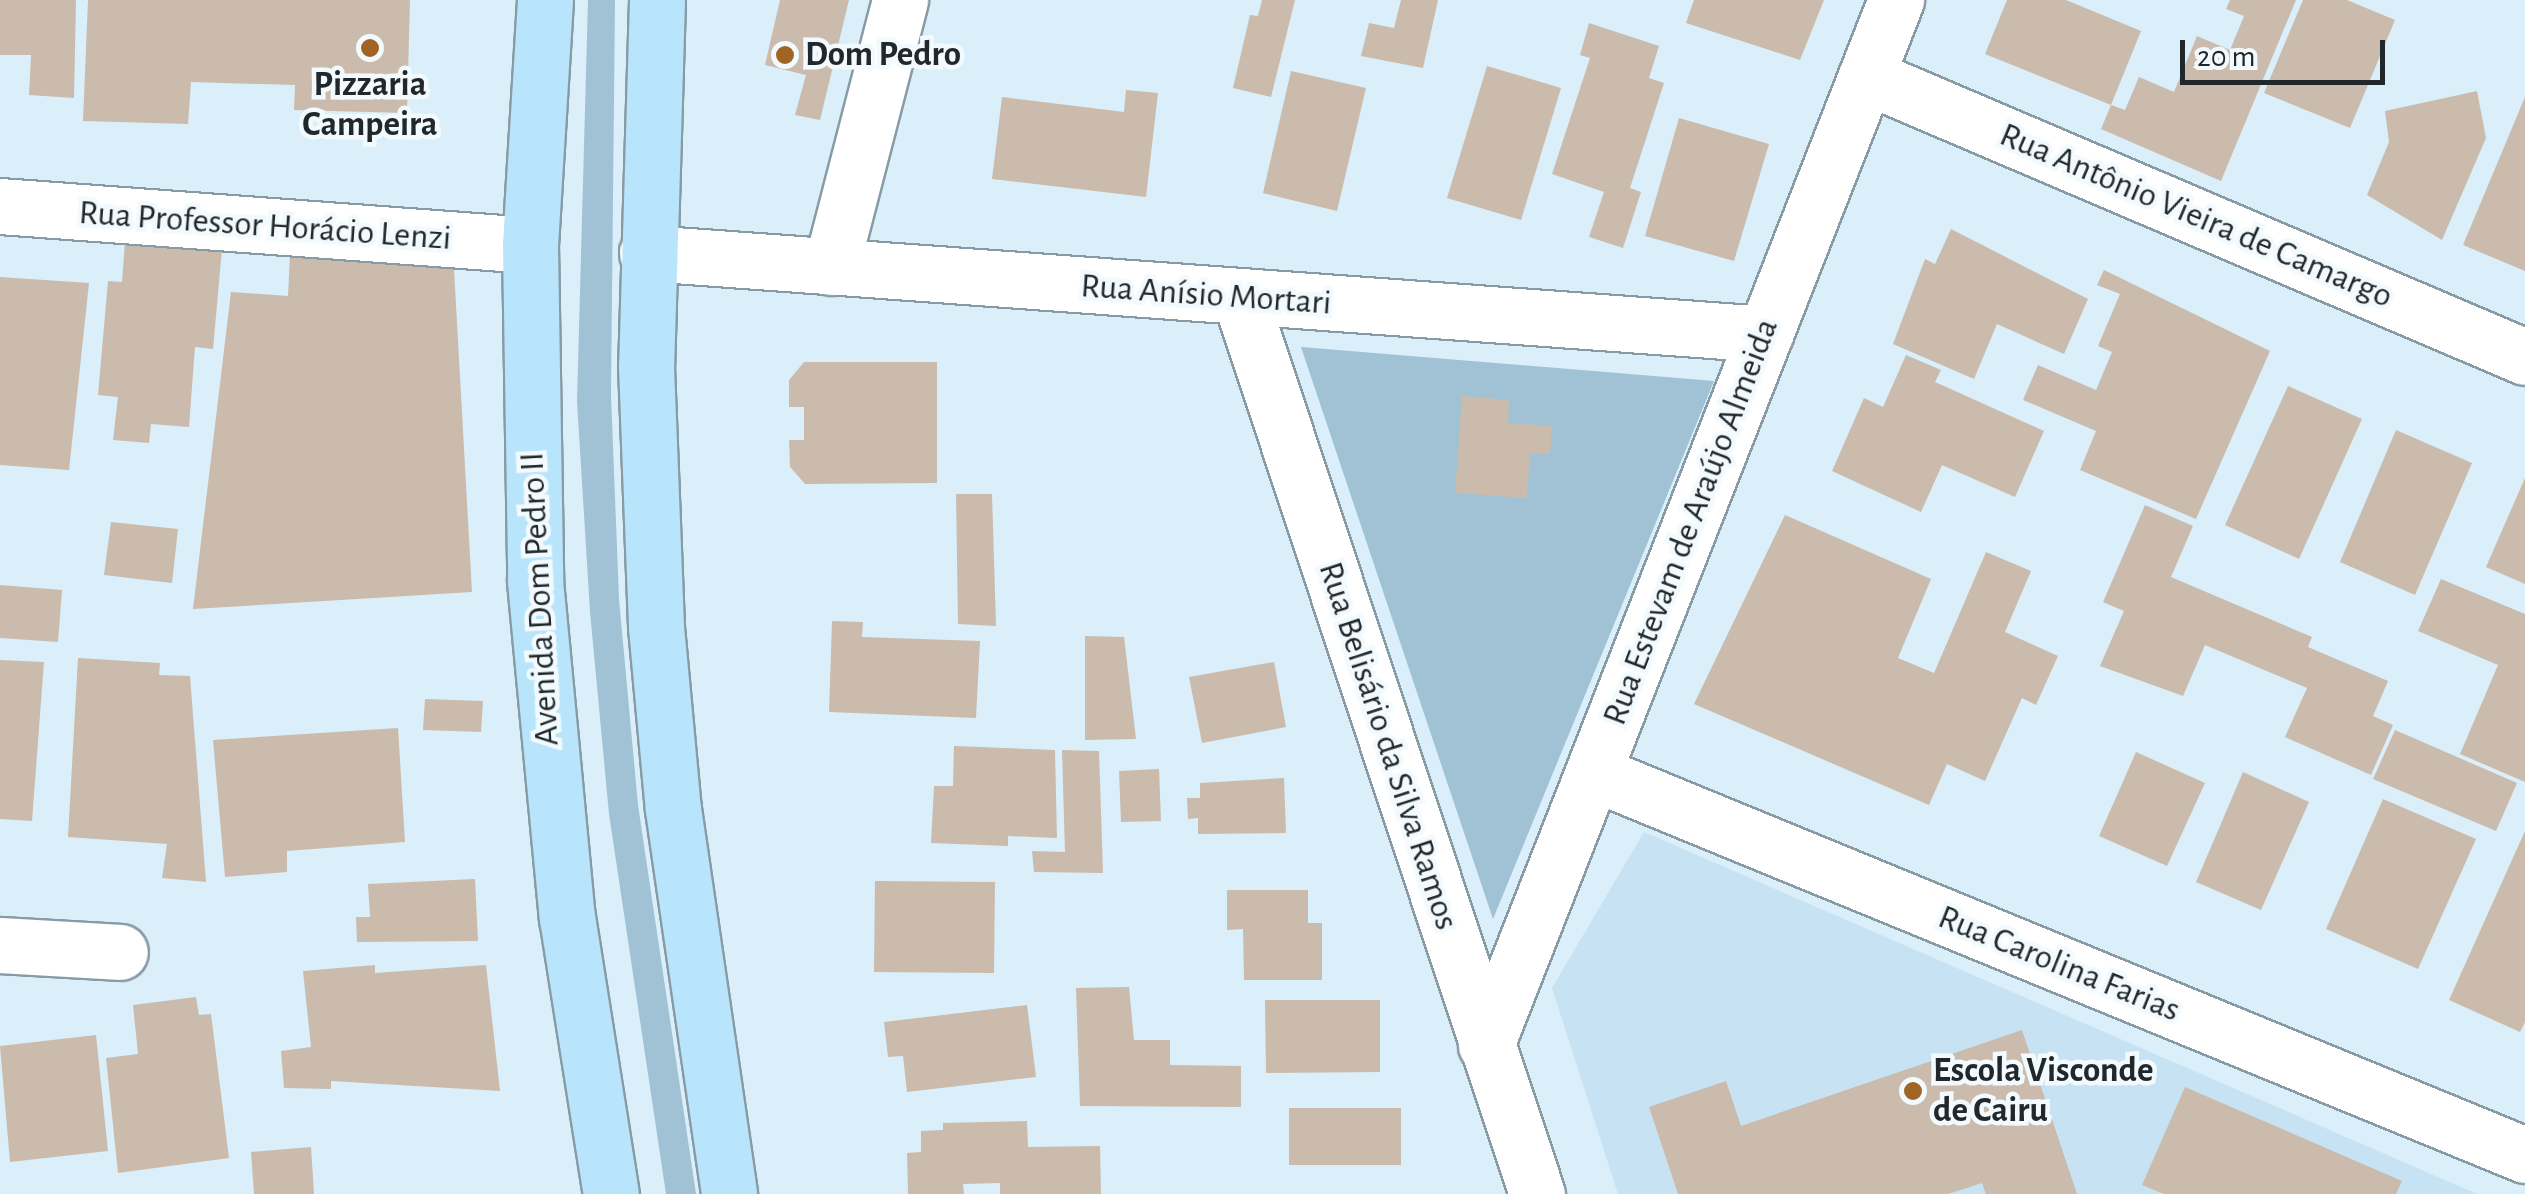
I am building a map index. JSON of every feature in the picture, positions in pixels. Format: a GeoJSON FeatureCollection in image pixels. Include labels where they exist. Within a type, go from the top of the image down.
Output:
{"type":"FeatureCollection","features":[{"type":"Feature","properties":{"kind":"main road","name":"Avenida Dom Pedro II"},"geometry":{"type":"LineString","coordinates":[[544,0],[530,245],[534,581],[548,754],[610,1194]]}},
{"type":"Feature","properties":{"kind":"main road"},"geometry":{"type":"LineString","coordinates":[[657,0],[648,253],[647,456],[658,645],[673,810],[729,1194]]}},
{"type":"Feature","properties":{"kind":"street"},"geometry":{"type":"LineString","coordinates":[[831,268],[900,0]]}},
{"type":"Feature","properties":{"kind":"street","name":"Rua Estevam de Araújo Almeida"},"geometry":{"type":"LineString","coordinates":[[1486,1045],[1896,0]]}},
{"type":"Feature","properties":{"kind":"street","name":"Rua Antônio Vieira de Camargo"},"geometry":{"type":"LineString","coordinates":[[1866,76],[2525,356]]}},
{"type":"Feature","properties":{"kind":"street","name":"Rua Professor Horácio Lenzi"},"geometry":{"type":"LineString","coordinates":[[0,206],[530,245]]}},
{"type":"Feature","properties":{"kind":"street","name":"Rua Anísio Mortari"},"geometry":{"type":"LineString","coordinates":[[648,253],[1765,334]]}},
{"type":"Feature","properties":{"kind":"street","name":"Rua Belisário da Silva Ramos"},"geometry":{"type":"LineString","coordinates":[[1240,298],[1537,1194]]}},
{"type":"Feature","properties":{"kind":"street","name":"Rua Carolina Farias"},"geometry":{"type":"LineString","coordinates":[[1594,773],[2525,1155]]}},
{"type":"Feature","properties":{"kind":"street"},"geometry":{"type":"LineString","coordinates":[[0,945],[120,952]]}},
{"type":"Feature","properties":{"kind":"shaded area"},"geometry":{"type":"Polygon","coordinates":[[[588,0],[615,0],[611,395],[619,599],[638,805],[696,1194],[666,1194],[609,814],[590,612],[577,401],[588,0]]]}},
{"type":"Feature","properties":{"kind":"shaded area"},"geometry":{"type":"Polygon","coordinates":[[[1301,347],[1714,381],[1493,919],[1301,347]]]}},
{"type":"Feature","properties":{"kind":"shaded area","name":"Escola Visconde de Cairu"},"geometry":{"type":"Polygon","coordinates":[[[1644,832],[2477,1194],[1618,1194],[1552,988],[1644,832]]]}},
{"type":"Feature","properties":{"kind":"building"},"geometry":{"type":"Polygon","coordinates":[[[0,0],[76,0],[74,98],[29,95],[31,55],[0,55],[0,0]]]}},
{"type":"Feature","properties":{"kind":"building"},"geometry":{"type":"Polygon","coordinates":[[[88,0],[410,0],[407,113],[294,110],[295,85],[191,82],[188,124],[83,121],[88,0]]]}},
{"type":"Feature","properties":{"kind":"building"},"geometry":{"type":"Polygon","coordinates":[[[780,0],[849,0],[820,120],[795,115],[806,75],[765,65],[780,0]]]}},
{"type":"Feature","properties":{"kind":"building"},"geometry":{"type":"Polygon","coordinates":[[[1262,0],[1295,0],[1271,97],[1233,88],[1250,15],[1258,16],[1262,0]]]}},
{"type":"Feature","properties":{"kind":"building"},"geometry":{"type":"Polygon","coordinates":[[[1401,0],[1438,0],[1423,68],[1361,56],[1369,23],[1394,28],[1401,0]]]}},
{"type":"Feature","properties":{"kind":"building"},"geometry":{"type":"Polygon","coordinates":[[[1694,0],[1824,0],[1800,60],[1686,23],[1694,0]]]}},
{"type":"Feature","properties":{"kind":"building"},"geometry":{"type":"Polygon","coordinates":[[[2007,0],[2066,0],[2141,31],[2111,105],[1985,54],[2007,0]]]}},
{"type":"Feature","properties":{"kind":"building"},"geometry":{"type":"Polygon","coordinates":[[[2230,0],[2296,0],[2221,181],[2101,129],[2111,105],[2125,110],[2139,77],[2174,92],[2197,36],[2230,50],[2244,16],[2226,9],[2230,0]]]}},
{"type":"Feature","properties":{"kind":"building"},"geometry":{"type":"Polygon","coordinates":[[[2303,0],[2347,0],[2395,20],[2350,128],[2264,93],[2303,0]]]}},
{"type":"Feature","properties":{"kind":"building"},"geometry":{"type":"Polygon","coordinates":[[[1589,23],[1659,46],[1649,78],[1664,83],[1630,188],[1641,192],[1623,248],[1589,237],[1604,192],[1552,174],[1590,58],[1580,55],[1589,23]]]}},
{"type":"Feature","properties":{"kind":"building"},"geometry":{"type":"Polygon","coordinates":[[[1487,66],[1561,88],[1521,220],[1447,198],[1487,66]]]}},
{"type":"Feature","properties":{"kind":"building"},"geometry":{"type":"Polygon","coordinates":[[[1291,71],[1366,88],[1337,211],[1263,193],[1291,71]]]}},
{"type":"Feature","properties":{"kind":"building"},"geometry":{"type":"Polygon","coordinates":[[[1126,90],[1158,93],[1146,197],[992,179],[1002,97],[1124,112],[1126,90]]]}},
{"type":"Feature","properties":{"kind":"building"},"geometry":{"type":"Polygon","coordinates":[[[2477,91],[2486,138],[2442,240],[2367,195],[2389,142],[2385,111],[2477,91]]]}},
{"type":"Feature","properties":{"kind":"building"},"geometry":{"type":"Polygon","coordinates":[[[2525,97],[2525,271],[2463,245],[2525,97]]]}},
{"type":"Feature","properties":{"kind":"building"},"geometry":{"type":"Polygon","coordinates":[[[1679,118],[1769,144],[1734,261],[1645,236],[1679,118]]]}},
{"type":"Feature","properties":{"kind":"building"},"geometry":{"type":"Polygon","coordinates":[[[1951,229],[2088,299],[2064,354],[1997,324],[1974,379],[1893,344],[1925,259],[1935,264],[1951,229]]]}},
{"type":"Feature","properties":{"kind":"building"},"geometry":{"type":"Polygon","coordinates":[[[125,241],[222,249],[213,349],[195,347],[189,427],[151,424],[149,443],[113,440],[118,397],[98,395],[108,281],[122,282],[125,241]]]}},
{"type":"Feature","properties":{"kind":"building"},"geometry":{"type":"Polygon","coordinates":[[[290,255],[454,269],[472,592],[193,609],[231,292],[288,296],[290,255]]]}},
{"type":"Feature","properties":{"kind":"building"},"geometry":{"type":"Polygon","coordinates":[[[2104,270],[2270,351],[2196,519],[2080,470],[2096,431],[2023,400],[2038,365],[2096,390],[2112,352],[2098,346],[2120,294],[2097,285],[2104,270]]]}},
{"type":"Feature","properties":{"kind":"building"},"geometry":{"type":"Polygon","coordinates":[[[0,277],[89,283],[69,470],[0,465],[0,277]]]}},
{"type":"Feature","properties":{"kind":"building"},"geometry":{"type":"Polygon","coordinates":[[[1906,355],[1941,370],[1935,382],[2044,431],[2015,497],[1942,465],[1921,512],[1832,471],[1864,398],[1883,407],[1906,355]]]}},
{"type":"Feature","properties":{"kind":"building"},"geometry":{"type":"Polygon","coordinates":[[[804,362],[937,362],[937,483],[805,484],[790,467],[789,440],[804,440],[804,407],[789,407],[789,380],[804,362]]]}},
{"type":"Feature","properties":{"kind":"building"},"geometry":{"type":"Polygon","coordinates":[[[2288,386],[2362,419],[2299,559],[2225,525],[2288,386]]]}},
{"type":"Feature","properties":{"kind":"building"},"geometry":{"type":"Polygon","coordinates":[[[1462,396],[1509,400],[1508,423],[1552,426],[1550,454],[1530,453],[1527,498],[1455,493],[1462,396]]]}},
{"type":"Feature","properties":{"kind":"building"},"geometry":{"type":"Polygon","coordinates":[[[2396,430],[2472,463],[2415,595],[2340,562],[2396,430]]]}},
{"type":"Feature","properties":{"kind":"building"},"geometry":{"type":"Polygon","coordinates":[[[2525,478],[2525,584],[2486,567],[2525,478]]]}},
{"type":"Feature","properties":{"kind":"building"},"geometry":{"type":"Polygon","coordinates":[[[956,494],[992,494],[996,626],[958,624],[956,494]]]}},
{"type":"Feature","properties":{"kind":"building"},"geometry":{"type":"Polygon","coordinates":[[[2145,505],[2193,526],[2171,577],[2312,637],[2308,647],[2388,681],[2373,716],[2393,725],[2371,775],[2285,737],[2307,688],[2205,645],[2183,696],[2100,666],[2124,611],[2103,602],[2145,505]]]}},
{"type":"Feature","properties":{"kind":"building"},"geometry":{"type":"Polygon","coordinates":[[[1785,515],[1931,579],[1898,658],[1934,673],[1986,552],[2031,571],[2005,632],[2058,656],[2036,705],[2022,698],[1985,781],[1947,764],[1929,805],[1694,704],[1785,515]]]}},
{"type":"Feature","properties":{"kind":"building"},"geometry":{"type":"Polygon","coordinates":[[[111,522],[178,529],[172,583],[104,575],[111,522]]]}},
{"type":"Feature","properties":{"kind":"building"},"geometry":{"type":"Polygon","coordinates":[[[2441,579],[2525,614],[2525,782],[2460,754],[2498,665],[2418,631],[2441,579]]]}},
{"type":"Feature","properties":{"kind":"building"},"geometry":{"type":"Polygon","coordinates":[[[0,585],[62,590],[58,642],[0,638],[0,585]]]}},
{"type":"Feature","properties":{"kind":"building"},"geometry":{"type":"Polygon","coordinates":[[[832,621],[863,622],[862,637],[980,641],[976,718],[829,712],[832,621]]]}},
{"type":"Feature","properties":{"kind":"building"},"geometry":{"type":"Polygon","coordinates":[[[1085,636],[1124,637],[1136,739],[1085,740],[1085,636]]]}},
{"type":"Feature","properties":{"kind":"building"},"geometry":{"type":"Polygon","coordinates":[[[78,658],[160,663],[159,675],[190,676],[206,882],[162,878],[167,844],[68,837],[78,658]]]}},
{"type":"Feature","properties":{"kind":"building"},"geometry":{"type":"Polygon","coordinates":[[[0,660],[44,662],[32,821],[0,819],[0,660]]]}},
{"type":"Feature","properties":{"kind":"building"},"geometry":{"type":"Polygon","coordinates":[[[1274,662],[1286,727],[1202,743],[1189,677],[1274,662]]]}},
{"type":"Feature","properties":{"kind":"building"},"geometry":{"type":"Polygon","coordinates":[[[425,699],[483,701],[481,732],[423,730],[425,699]]]}},
{"type":"Feature","properties":{"kind":"building"},"geometry":{"type":"Polygon","coordinates":[[[398,728],[405,842],[287,851],[287,872],[225,877],[213,740],[398,728]]]}},
{"type":"Feature","properties":{"kind":"building"},"geometry":{"type":"Polygon","coordinates":[[[2395,730],[2517,783],[2496,831],[2373,779],[2395,730]]]}},
{"type":"Feature","properties":{"kind":"building"},"geometry":{"type":"Polygon","coordinates":[[[954,746],[1055,750],[1057,838],[1008,836],[1008,846],[931,843],[934,786],[953,786],[954,746]]]}},
{"type":"Feature","properties":{"kind":"building"},"geometry":{"type":"Polygon","coordinates":[[[1062,750],[1099,751],[1103,873],[1034,872],[1032,851],[1065,852],[1062,750]]]}},
{"type":"Feature","properties":{"kind":"building"},"geometry":{"type":"Polygon","coordinates":[[[2136,752],[2205,783],[2167,866],[2099,836],[2136,752]]]}},
{"type":"Feature","properties":{"kind":"building"},"geometry":{"type":"Polygon","coordinates":[[[1159,769],[1161,821],[1121,822],[1119,771],[1159,769]]]}},
{"type":"Feature","properties":{"kind":"building"},"geometry":{"type":"Polygon","coordinates":[[[2243,772],[2309,802],[2261,910],[2196,882],[2243,772]]]}},
{"type":"Feature","properties":{"kind":"building"},"geometry":{"type":"Polygon","coordinates":[[[1284,778],[1286,833],[1198,834],[1198,818],[1188,819],[1187,798],[1200,798],[1200,783],[1284,778]]]}},
{"type":"Feature","properties":{"kind":"building"},"geometry":{"type":"Polygon","coordinates":[[[2383,799],[2476,839],[2418,969],[2326,929],[2383,799]]]}},
{"type":"Feature","properties":{"kind":"building"},"geometry":{"type":"Polygon","coordinates":[[[2525,831],[2525,1022],[2520,1032],[2449,1000],[2525,831]]]}},
{"type":"Feature","properties":{"kind":"building"},"geometry":{"type":"Polygon","coordinates":[[[475,879],[478,941],[357,942],[356,917],[370,917],[368,884],[475,879]]]}},
{"type":"Feature","properties":{"kind":"building"},"geometry":{"type":"Polygon","coordinates":[[[875,881],[995,882],[994,973],[874,972],[875,881]]]}},
{"type":"Feature","properties":{"kind":"building"},"geometry":{"type":"Polygon","coordinates":[[[1227,890],[1308,890],[1308,923],[1322,923],[1322,980],[1244,980],[1243,929],[1227,930],[1227,890]]]}},
{"type":"Feature","properties":{"kind":"building"},"geometry":{"type":"Polygon","coordinates":[[[375,965],[375,973],[486,965],[500,1091],[331,1081],[331,1089],[284,1088],[281,1051],[311,1047],[303,971],[375,965]]]}},
{"type":"Feature","properties":{"kind":"building"},"geometry":{"type":"Polygon","coordinates":[[[1129,987],[1134,1040],[1170,1040],[1170,1065],[1241,1066],[1241,1107],[1080,1106],[1076,988],[1129,987]]]}},
{"type":"Feature","properties":{"kind":"building"},"geometry":{"type":"Polygon","coordinates":[[[196,997],[199,1015],[211,1014],[229,1158],[118,1173],[106,1058],[138,1054],[133,1005],[196,997]]]}},
{"type":"Feature","properties":{"kind":"building"},"geometry":{"type":"Polygon","coordinates":[[[1265,1000],[1380,1000],[1380,1072],[1266,1073],[1265,1000]]]}},
{"type":"Feature","properties":{"kind":"building"},"geometry":{"type":"Polygon","coordinates":[[[1027,1005],[1036,1077],[907,1092],[903,1056],[888,1057],[884,1022],[1027,1005]]]}},
{"type":"Feature","properties":{"kind":"building"},"geometry":{"type":"Polygon","coordinates":[[[2022,1030],[2077,1194],[1986,1194],[1982,1183],[1948,1194],[1678,1194],[1649,1107],[1726,1081],[1741,1126],[2022,1030]]]}},
{"type":"Feature","properties":{"kind":"building"},"geometry":{"type":"Polygon","coordinates":[[[96,1035],[108,1151],[10,1162],[0,1046],[96,1035]]]}},
{"type":"Feature","properties":{"kind":"building"},"geometry":{"type":"Polygon","coordinates":[[[2185,1087],[2402,1181],[2396,1194],[2164,1194],[2142,1185],[2185,1087]]]}},
{"type":"Feature","properties":{"kind":"building"},"geometry":{"type":"Polygon","coordinates":[[[1289,1108],[1401,1108],[1401,1165],[1289,1165],[1289,1108]]]}},
{"type":"Feature","properties":{"kind":"building"},"geometry":{"type":"Polygon","coordinates":[[[1027,1121],[1028,1147],[1100,1146],[1101,1194],[1000,1194],[1000,1183],[963,1184],[964,1194],[908,1194],[907,1153],[921,1152],[921,1131],[943,1130],[943,1123],[1027,1121]]]}},
{"type":"Feature","properties":{"kind":"building"},"geometry":{"type":"Polygon","coordinates":[[[311,1147],[314,1194],[254,1194],[251,1152],[311,1147]]]}},
{"type":"Feature","properties":{"kind":"place","name":"Pizzaria Campeira"},"geometry":{"type":"Point","coordinates":[370,48]}},
{"type":"Feature","properties":{"kind":"place","name":"Dom Pedro"},"geometry":{"type":"Point","coordinates":[785,55]}},
{"type":"Feature","properties":{"kind":"place","name":"Escola Visconde de Cairu"},"geometry":{"type":"Point","coordinates":[1913,1091]}}]}
